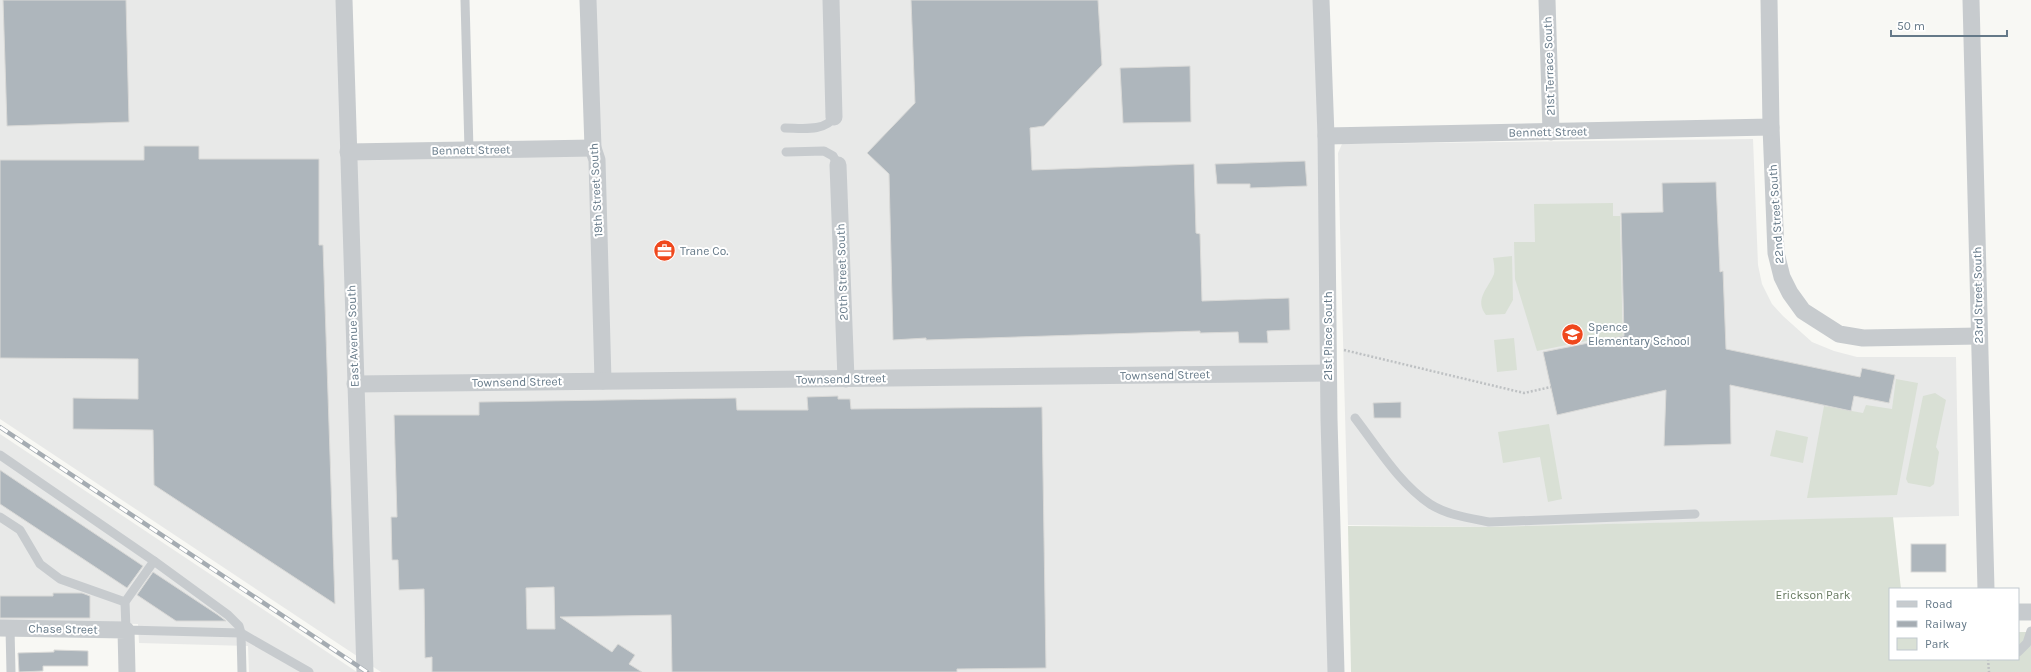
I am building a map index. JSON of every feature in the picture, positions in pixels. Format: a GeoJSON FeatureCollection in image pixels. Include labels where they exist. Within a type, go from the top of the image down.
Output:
{"type":"FeatureCollection","features":[{"type":"Feature","properties":{"kind":"street","name":"East Avenue South"},"geometry":{"type":"LineString","coordinates":[[344,0],[365,672]]}},
{"type":"Feature","properties":{"kind":"street","name":"19th Street South"},"geometry":{"type":"LineString","coordinates":[[588,0],[594,148],[597,160],[603,381]]}},
{"type":"Feature","properties":{"kind":"street"},"geometry":{"type":"LineString","coordinates":[[831,0],[834,117]]}},
{"type":"Feature","properties":{"kind":"street","name":"21st Place South"},"geometry":{"type":"LineString","coordinates":[[1321,0],[1326,136],[1328,373],[1336,672]]}},
{"type":"Feature","properties":{"kind":"street","name":"21st Terrace South"},"geometry":{"type":"LineString","coordinates":[[1547,0],[1551,132]]}},
{"type":"Feature","properties":{"kind":"street","name":"22nd Street South"},"geometry":{"type":"LineString","coordinates":[[1769,0],[1771,127],[1776,252],[1782,277],[1790,293],[1804,311],[1839,334],[1863,338],[1979,336]]}},
{"type":"Feature","properties":{"kind":"street","name":"23rd Street South"},"geometry":{"type":"LineString","coordinates":[[1971,0],[1986,588]]}},
{"type":"Feature","properties":{"kind":"street","name":"Bennett Street"},"geometry":{"type":"LineString","coordinates":[[1326,136],[1771,127]]}},
{"type":"Feature","properties":{"kind":"street","name":"Bennett Street"},"geometry":{"type":"LineString","coordinates":[[348,152],[594,148]]}},
{"type":"Feature","properties":{"kind":"street","name":"20th Street South"},"geometry":{"type":"LineString","coordinates":[[838,165],[846,378]]}},
{"type":"Feature","properties":{"kind":"street","name":"Townsend Street"},"geometry":{"type":"LineString","coordinates":[[355,384],[1328,373]]}},
{"type":"Feature","properties":{"kind":"street"},"geometry":{"type":"LineString","coordinates":[[2019,612],[2031,612]]}},
{"type":"Feature","properties":{"kind":"street","name":"Chase Street"},"geometry":{"type":"LineString","coordinates":[[5,628],[126,630]]}},
{"type":"Feature","properties":{"kind":"street"},"geometry":{"type":"LineString","coordinates":[[126,630],[127,672]]}},
{"type":"Feature","properties":{"kind":"lane"},"geometry":{"type":"LineString","coordinates":[[465,0],[469,150]]}},
{"type":"Feature","properties":{"kind":"lane"},"geometry":{"type":"LineString","coordinates":[[785,128],[824,126],[831,122],[834,117]]}},
{"type":"Feature","properties":{"kind":"lane"},"geometry":{"type":"LineString","coordinates":[[786,152],[824,151],[833,156],[838,165]]}},
{"type":"Feature","properties":{"kind":"lane"},"geometry":{"type":"LineString","coordinates":[[1355,418],[1403,481],[1431,504],[1461,516],[1489,522],[1695,514]]}},
{"type":"Feature","properties":{"kind":"lane"},"geometry":{"type":"LineString","coordinates":[[0,455],[154,561],[228,615],[239,626],[241,633],[242,672]]}},
{"type":"Feature","properties":{"kind":"lane"},"geometry":{"type":"LineString","coordinates":[[0,517],[20,530],[40,564],[60,579],[125,602]]}},
{"type":"Feature","properties":{"kind":"lane"},"geometry":{"type":"LineString","coordinates":[[154,561],[125,602],[126,630],[241,633],[309,672]]}},
{"type":"Feature","properties":{"kind":"lane"},"geometry":{"type":"LineString","coordinates":[[5,628],[11,672]]}},
{"type":"Feature","properties":{"kind":"lane"},"geometry":{"type":"LineString","coordinates":[[2019,651],[2027,643],[2031,631]]}},
{"type":"Feature","properties":{"kind":"path"},"geometry":{"type":"LineString","coordinates":[[1328,350],[1354,352],[1524,393],[1551,387]]}},
{"type":"Feature","properties":{"kind":"path"},"geometry":{"type":"LineString","coordinates":[[1988,660],[1989,672]]}},
{"type":"Feature","properties":{"kind":"shaded area","name":"Trane Co."},"geometry":{"type":"Polygon","coordinates":[[[0,0],[344,0],[348,151],[593,148],[588,0],[1321,0],[1333,672],[381,672],[0,419],[0,0]]]}},
{"type":"Feature","properties":{"kind":"shaded area","name":"Spence Elementary School"},"geometry":{"type":"Polygon","coordinates":[[[1753,139],[1758,265],[1762,284],[1772,304],[1783,316],[1812,342],[1834,351],[1857,357],[1956,357],[1959,516],[1486,527],[1348,525],[1338,153],[1342,144],[1753,139]]]}},
{"type":"Feature","properties":{"kind":"shaded area"},"geometry":{"type":"Polygon","coordinates":[[[0,434],[357,672],[249,672],[248,646],[139,643],[138,624],[0,621],[0,434]]]}},
{"type":"Feature","properties":{"kind":"green space"},"geometry":{"type":"Polygon","coordinates":[[[1613,203],[1613,216],[1620,216],[1623,350],[1610,351],[1606,337],[1537,351],[1515,279],[1514,242],[1535,242],[1534,204],[1613,203]]]}},
{"type":"Feature","properties":{"kind":"green space"},"geometry":{"type":"Polygon","coordinates":[[[1512,256],[1513,300],[1505,314],[1486,315],[1481,304],[1483,294],[1494,274],[1493,258],[1512,256]]]}},
{"type":"Feature","properties":{"kind":"green space"},"geometry":{"type":"Polygon","coordinates":[[[1514,338],[1517,370],[1497,372],[1494,340],[1514,338]]]}},
{"type":"Feature","properties":{"kind":"green space"},"geometry":{"type":"Polygon","coordinates":[[[1896,379],[1918,383],[1897,495],[1807,498],[1824,406],[1863,413],[1866,405],[1892,409],[1896,379]]]}},
{"type":"Feature","properties":{"kind":"green space"},"geometry":{"type":"Polygon","coordinates":[[[1935,393],[1946,400],[1936,447],[1939,452],[1934,484],[1930,487],[1908,483],[1906,479],[1923,396],[1935,393]]]}},
{"type":"Feature","properties":{"kind":"green space"},"geometry":{"type":"Polygon","coordinates":[[[1549,424],[1562,499],[1548,502],[1540,457],[1503,463],[1498,432],[1549,424]]]}},
{"type":"Feature","properties":{"kind":"green space"},"geometry":{"type":"Polygon","coordinates":[[[1776,430],[1808,437],[1803,463],[1770,456],[1776,430]]]}},
{"type":"Feature","properties":{"kind":"green space","name":"Erickson Park"},"geometry":{"type":"Polygon","coordinates":[[[1893,517],[1901,588],[1889,588],[1889,660],[2019,660],[2019,632],[2031,632],[2031,672],[1351,672],[1348,526],[1486,527],[1893,517]]]}},
{"type":"Feature","properties":{"kind":"building"},"geometry":{"type":"Polygon","coordinates":[[[3,0],[126,0],[129,122],[7,126],[3,0]]]}},
{"type":"Feature","properties":{"kind":"building"},"geometry":{"type":"Polygon","coordinates":[[[911,0],[1098,0],[1102,65],[1044,126],[1030,128],[1032,170],[1194,164],[1196,233],[1200,234],[1202,301],[1289,298],[1290,330],[1267,331],[1268,343],[1239,343],[1238,332],[1200,333],[1200,331],[893,340],[889,174],[867,153],[915,103],[911,0]]]}},
{"type":"Feature","properties":{"kind":"building"},"geometry":{"type":"Polygon","coordinates":[[[1190,66],[1191,122],[1123,123],[1120,68],[1190,66]]]}},
{"type":"Feature","properties":{"kind":"building"},"geometry":{"type":"Polygon","coordinates":[[[144,146],[199,146],[199,159],[319,159],[319,245],[323,245],[335,604],[154,485],[153,430],[73,429],[73,398],[138,399],[138,359],[0,358],[0,160],[144,160],[144,146]]]}},
{"type":"Feature","properties":{"kind":"building"},"geometry":{"type":"Polygon","coordinates":[[[1305,161],[1307,186],[1250,188],[1250,184],[1217,184],[1215,164],[1305,161]]]}},
{"type":"Feature","properties":{"kind":"building"},"geometry":{"type":"Polygon","coordinates":[[[1716,182],[1720,272],[1723,271],[1726,349],[1860,377],[1862,368],[1895,375],[1889,403],[1854,396],[1851,411],[1730,385],[1731,444],[1664,446],[1666,390],[1557,415],[1543,352],[1624,336],[1621,213],[1663,212],[1662,183],[1716,182]]]}},
{"type":"Feature","properties":{"kind":"building"},"geometry":{"type":"Polygon","coordinates":[[[838,396],[838,399],[850,399],[851,409],[1042,407],[1046,668],[957,669],[957,672],[672,672],[671,615],[560,617],[612,652],[618,644],[635,655],[629,664],[642,672],[432,672],[432,657],[425,658],[424,589],[399,590],[398,560],[392,560],[391,517],[397,517],[394,415],[479,415],[479,402],[736,398],[737,410],[808,410],[807,397],[838,396]],[[554,587],[526,588],[527,629],[555,629],[554,587]]]}},
{"type":"Feature","properties":{"kind":"building"},"geometry":{"type":"Polygon","coordinates":[[[1401,402],[1401,418],[1374,418],[1373,403],[1401,402]]]}},
{"type":"Feature","properties":{"kind":"building"},"geometry":{"type":"Polygon","coordinates":[[[0,470],[143,566],[127,588],[0,504],[0,470]]]}},
{"type":"Feature","properties":{"kind":"building"},"geometry":{"type":"Polygon","coordinates":[[[1911,544],[1946,544],[1946,572],[1911,572],[1911,544]]]}},
{"type":"Feature","properties":{"kind":"building"},"geometry":{"type":"Polygon","coordinates":[[[153,572],[226,621],[176,621],[137,595],[153,572]]]}},
{"type":"Feature","properties":{"kind":"building"},"geometry":{"type":"Polygon","coordinates":[[[53,593],[82,593],[90,596],[90,618],[0,618],[0,596],[53,596],[53,593]]]}},
{"type":"Feature","properties":{"kind":"building"},"geometry":{"type":"Polygon","coordinates":[[[54,650],[88,651],[88,666],[43,666],[43,671],[19,672],[18,653],[54,652],[54,650]]]}},
{"type":"Feature","properties":{"kind":"railway"},"geometry":{"type":"LineString","coordinates":[[0,427],[367,672]]}},
{"type":"Feature","properties":{"kind":"place","name":"Trane Co."},"geometry":{"type":"Point","coordinates":[664,251]}},
{"type":"Feature","properties":{"kind":"place","name":"Spence Elementary School"},"geometry":{"type":"Point","coordinates":[1572,334]}}]}
